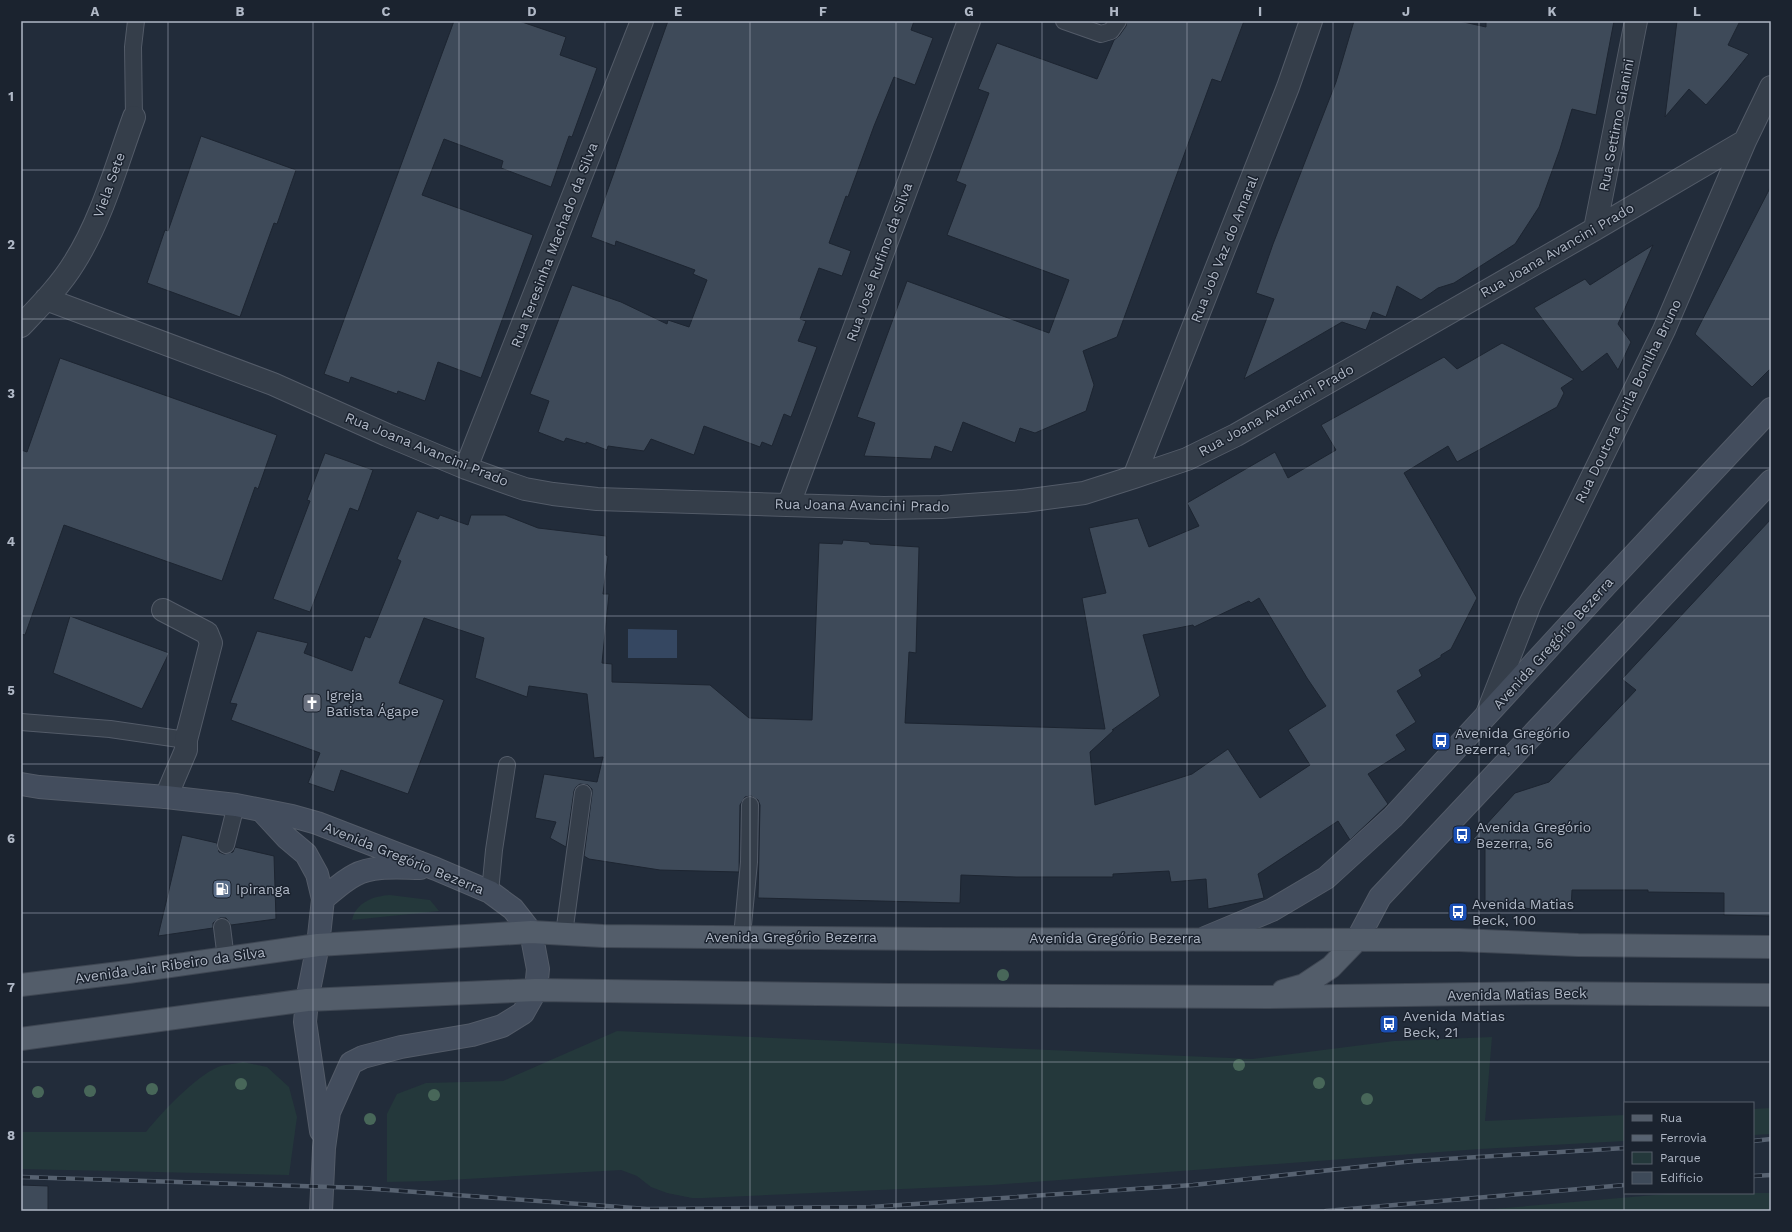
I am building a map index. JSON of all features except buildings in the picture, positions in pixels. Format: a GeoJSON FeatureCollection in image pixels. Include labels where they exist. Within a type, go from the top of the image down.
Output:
{"type":"FeatureCollection","features":[{"type":"Feature","properties":{"kind":"main road","name":"Avenida Gregório Bezerra"},"geometry":{"type":"LineString","coordinates":[[318,945],[531,932],[564,934],[930,939],[1204,938]]}},
{"type":"Feature","properties":{"kind":"main road"},"geometry":{"type":"LineString","coordinates":[[1204,938],[1459,940],[1578,945],[1771,947]]}},
{"type":"Feature","properties":{"kind":"main road"},"geometry":{"type":"LineString","coordinates":[[21,1040],[307,1000],[536,990],[898,995],[1264,997],[1304,985],[1331,967],[1358,940]]}},
{"type":"Feature","properties":{"kind":"main road","name":"Avenida Jair Ribeiro da Silva"},"geometry":{"type":"LineString","coordinates":[[21,985],[128,972],[318,945]]}},
{"type":"Feature","properties":{"kind":"main road","name":"Avenida Matias Beck"},"geometry":{"type":"LineString","coordinates":[[1264,997],[1535,992],[1771,995]]}},
{"type":"Feature","properties":{"kind":"street","name":"Rua Teresinha Machado da Silva"},"geometry":{"type":"LineString","coordinates":[[466,468],[642,21]]}},
{"type":"Feature","properties":{"kind":"street","name":"Rua José Rufino da Silva"},"geometry":{"type":"LineString","coordinates":[[789,504],[969,21]]}},
{"type":"Feature","properties":{"kind":"street","name":"Rua Job Vaz do Amaral"},"geometry":{"type":"LineString","coordinates":[[1134,477],[1288,87],[1311,21]]}},
{"type":"Feature","properties":{"kind":"street","name":"Rua Settimo Gianini"},"geometry":{"type":"LineString","coordinates":[[1595,229],[1636,21]]}},
{"type":"Feature","properties":{"kind":"street","name":"Rua Doutora Cirila Bonilha Bruno"},"geometry":{"type":"LineString","coordinates":[[1487,715],[1530,604],[1664,330],[1746,140],[1771,87]]}},
{"type":"Feature","properties":{"kind":"street","name":"Viela Sete"},"geometry":{"type":"LineString","coordinates":[[21,326],[46,299],[73,264],[94,225],[134,117]]}},
{"type":"Feature","properties":{"kind":"street","name":"Rua Joana Avancini Prado"},"geometry":{"type":"LineString","coordinates":[[46,299],[273,384],[466,468],[525,489],[597,499],[884,508],[934,508],[1002,503],[1084,493],[1187,459],[1236,434],[1595,229],[1746,140]]}},
{"type":"Feature","properties":{"kind":"street","name":"Avenida Gregório Bezerra"},"geometry":{"type":"LineString","coordinates":[[1204,938],[1272,910],[1326,878],[1393,817],[1606,585],[1771,409]]}},
{"type":"Feature","properties":{"kind":"street"},"geometry":{"type":"LineString","coordinates":[[1358,940],[1380,897],[1771,481]]}},
{"type":"Feature","properties":{"kind":"street"},"geometry":{"type":"LineString","coordinates":[[163,610],[207,633],[212,643],[186,740],[186,750],[166,797]]}},
{"type":"Feature","properties":{"kind":"street","name":"Avenida Gregório Bezerra"},"geometry":{"type":"LineString","coordinates":[[21,784],[39,787],[166,797],[236,805],[292,816],[317,823],[436,869],[490,892],[513,909],[531,932],[538,969],[536,990]]}},
{"type":"Feature","properties":{"kind":"street"},"geometry":{"type":"LineString","coordinates":[[261,810],[287,838],[306,854],[318,874],[323,899],[318,945],[307,1000],[305,1022],[324,1148]]}},
{"type":"Feature","properties":{"kind":"street"},"geometry":{"type":"LineString","coordinates":[[323,899],[339,885],[356,874],[384,868],[436,869]]}},
{"type":"Feature","properties":{"kind":"street"},"geometry":{"type":"LineString","coordinates":[[321,1211],[324,1148],[329,1112],[350,1063],[363,1057],[401,1046],[472,1035],[502,1026],[523,1013],[536,990]]}},
{"type":"Feature","properties":{"kind":"lane","name":"Viela Sete"},"geometry":{"type":"LineString","coordinates":[[134,117],[133,47],[136,21]]}},
{"type":"Feature","properties":{"kind":"lane"},"geometry":{"type":"LineString","coordinates":[[1064,21],[1101,34],[1111,31],[1118,21]]}},
{"type":"Feature","properties":{"kind":"lane"},"geometry":{"type":"LineString","coordinates":[[21,722],[110,729],[186,740]]}},
{"type":"Feature","properties":{"kind":"lane"},"geometry":{"type":"LineString","coordinates":[[490,892],[494,850],[507,765]]}},
{"type":"Feature","properties":{"kind":"lane"},"geometry":{"type":"LineString","coordinates":[[564,934],[583,792]]}},
{"type":"Feature","properties":{"kind":"lane"},"geometry":{"type":"LineString","coordinates":[[226,845],[236,805]]}},
{"type":"Feature","properties":{"kind":"lane"},"geometry":{"type":"LineString","coordinates":[[742,936],[748,868],[750,805]]}},
{"type":"Feature","properties":{"kind":"lane"},"geometry":{"type":"LineString","coordinates":[[222,927],[226,958]]}},
{"type":"Feature","properties":{"kind":"green space"},"geometry":{"type":"Polygon","coordinates":[[[390,895],[430,900],[439,911],[352,920],[357,909],[366,901],[390,895]]]}},
{"type":"Feature","properties":{"kind":"green space"},"geometry":{"type":"Polygon","coordinates":[[[617,1031],[1252,1059],[1394,1041],[1492,1037],[1485,1121],[1624,1115],[1624,1141],[1480,1149],[992,1185],[703,1198],[692,1198],[667,1193],[651,1187],[637,1176],[621,1170],[431,1181],[387,1182],[387,1114],[397,1094],[426,1083],[503,1081],[617,1031]]]}},
{"type":"Feature","properties":{"kind":"green space"},"geometry":{"type":"Polygon","coordinates":[[[243,1062],[267,1067],[289,1087],[297,1117],[289,1175],[21,1169],[21,1132],[146,1132],[170,1105],[199,1079],[218,1067],[243,1062]]]}},
{"type":"Feature","properties":{"kind":"green space"},"geometry":{"type":"Polygon","coordinates":[[[1771,1108],[1771,1134],[1754,1135],[1754,1109],[1771,1108]]]}},
{"type":"Feature","properties":{"kind":"green space"},"geometry":{"type":"Polygon","coordinates":[[[1771,1193],[1771,1211],[1470,1211],[1666,1194],[1771,1193]]]}},
{"type":"Feature","properties":{"kind":"water"},"geometry":{"type":"Polygon","coordinates":[[[628,629],[677,630],[677,658],[628,658],[628,629]]]}},
{"type":"Feature","properties":{"kind":"railway"},"geometry":{"type":"LineString","coordinates":[[1754,1141],[1771,1139]]}},
{"type":"Feature","properties":{"kind":"railway"},"geometry":{"type":"LineString","coordinates":[[21,1177],[362,1188],[647,1209],[871,1207],[1193,1185],[1414,1161],[1624,1148]]}},
{"type":"Feature","properties":{"kind":"railway"},"geometry":{"type":"LineString","coordinates":[[1754,1176],[1771,1175]]}},
{"type":"Feature","properties":{"kind":"railway"},"geometry":{"type":"LineString","coordinates":[[1326,1211],[1624,1185]]}},
{"type":"Feature","properties":{"kind":"place","name":"Igreja Batista Ágape"},"geometry":{"type":"Point","coordinates":[312,703]}},
{"type":"Feature","properties":{"kind":"place","name":"Avenida Gregório Bezerra, 161"},"geometry":{"type":"Point","coordinates":[1441,741]}},
{"type":"Feature","properties":{"kind":"place","name":"Avenida Gregório Bezerra, 56"},"geometry":{"type":"Point","coordinates":[1462,835]}},
{"type":"Feature","properties":{"kind":"place","name":"Ipiranga"},"geometry":{"type":"Point","coordinates":[222,889]}},
{"type":"Feature","properties":{"kind":"place","name":"Avenida Matias Beck, 100"},"geometry":{"type":"Point","coordinates":[1458,912]}},
{"type":"Feature","properties":{"kind":"place","name":"Avenida Matias Beck, 21"},"geometry":{"type":"Point","coordinates":[1389,1024]}}]}
